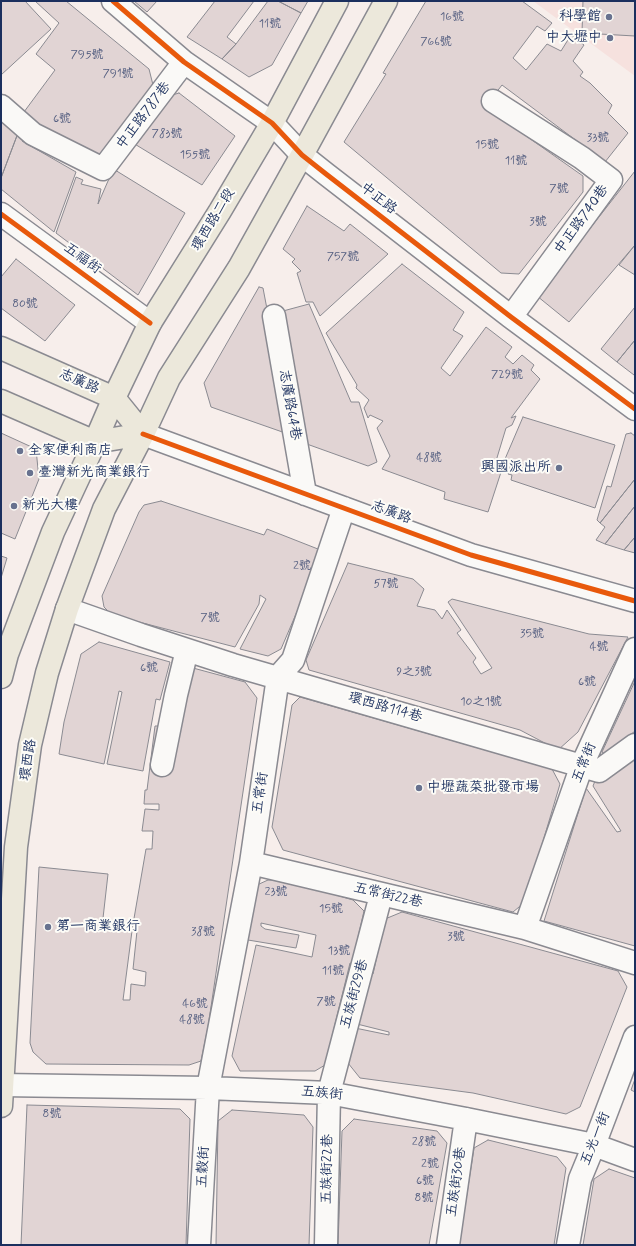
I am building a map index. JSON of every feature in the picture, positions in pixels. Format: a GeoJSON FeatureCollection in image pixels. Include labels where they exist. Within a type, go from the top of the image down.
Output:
{"type":"FeatureCollection","features":[{"type":"Feature","properties":{"kind":"main road","name":"環西路二段"},"geometry":{"type":"LineString","coordinates":[[95,442],[114,398],[150,323],[220,212],[272,123],[337,1]]}},
{"type":"Feature","properties":{"kind":"main road"},"geometry":{"type":"LineString","coordinates":[[143,434],[169,378],[239,268],[386,1]]}},
{"type":"Feature","properties":{"kind":"main road","name":"志廣路"},"geometry":{"type":"LineString","coordinates":[[1,348],[114,398],[143,434],[95,442]]}},
{"type":"Feature","properties":{"kind":"main road"},"geometry":{"type":"LineString","coordinates":[[1,402],[95,442],[53,532],[4,654],[1,677]]}},
{"type":"Feature","properties":{"kind":"main road","name":"環西路"},"geometry":{"type":"LineString","coordinates":[[1,1092],[16,848],[30,745],[46,673],[67,609],[104,509],[143,434]]}},
{"type":"Feature","properties":{"kind":"street","name":"中正路"},"geometry":{"type":"LineString","coordinates":[[113,1],[184,62],[272,123],[302,155],[511,317],[635,409]]}},
{"type":"Feature","properties":{"kind":"street","name":"中正路787巷"},"geometry":{"type":"LineString","coordinates":[[1,106],[33,134],[103,169],[184,62]]}},
{"type":"Feature","properties":{"kind":"street","name":"中正路740巷"},"geometry":{"type":"LineString","coordinates":[[493,101],[582,158],[611,180],[511,317]]}},
{"type":"Feature","properties":{"kind":"street","name":"五福街"},"geometry":{"type":"LineString","coordinates":[[1,214],[150,323]]}},
{"type":"Feature","properties":{"kind":"street","name":"志廣路64巷"},"geometry":{"type":"LineString","coordinates":[[274,316],[305,494]]}},
{"type":"Feature","properties":{"kind":"street","name":"志廣路"},"geometry":{"type":"LineString","coordinates":[[143,434],[471,555],[635,601]]}},
{"type":"Feature","properties":{"kind":"street"},"geometry":{"type":"LineString","coordinates":[[278,678],[293,660],[344,508]]}},
{"type":"Feature","properties":{"kind":"street","name":"環西路114巷"},"geometry":{"type":"LineString","coordinates":[[67,609],[141,635],[278,678],[599,771],[635,745]]}},
{"type":"Feature","properties":{"kind":"street","name":"五常街"},"geometry":{"type":"LineString","coordinates":[[525,928],[582,765],[635,649]]}},
{"type":"Feature","properties":{"kind":"street"},"geometry":{"type":"LineString","coordinates":[[162,765],[176,695],[188,650]]}},
{"type":"Feature","properties":{"kind":"street","name":"五常街"},"geometry":{"type":"LineString","coordinates":[[208,1088],[251,863],[278,678]]}},
{"type":"Feature","properties":{"kind":"street","name":"五常街22巷"},"geometry":{"type":"LineString","coordinates":[[251,863],[525,928]]}},
{"type":"Feature","properties":{"kind":"street","name":"五族街29巷"},"geometry":{"type":"LineString","coordinates":[[329,1093],[381,895]]}},
{"type":"Feature","properties":{"kind":"street"},"geometry":{"type":"LineString","coordinates":[[525,928],[635,964]]}},
{"type":"Feature","properties":{"kind":"street","name":"五光一街"},"geometry":{"type":"LineString","coordinates":[[568,1245],[580,1179],[635,1037]]}},
{"type":"Feature","properties":{"kind":"street","name":"五族街"},"geometry":{"type":"LineString","coordinates":[[1,1092],[208,1088],[329,1093],[594,1145],[635,1160]]}},
{"type":"Feature","properties":{"kind":"street","name":"五穀街"},"geometry":{"type":"LineString","coordinates":[[199,1245],[208,1088]]}},
{"type":"Feature","properties":{"kind":"street","name":"五族街22巷"},"geometry":{"type":"LineString","coordinates":[[326,1245],[329,1093]]}},
{"type":"Feature","properties":{"kind":"street","name":"五族街30巷"},"geometry":{"type":"LineString","coordinates":[[448,1245],[466,1119]]}},
{"type":"Feature","properties":{"kind":"shaded area","name":"中大壢中"},"geometry":{"type":"Polygon","coordinates":[[[533,1],[635,1],[635,76],[533,1]]]}},
{"type":"Feature","properties":{"kind":"building"},"geometry":{"type":"Polygon","coordinates":[[[1,1],[25,1],[51,29],[1,75],[1,1]]]}},
{"type":"Feature","properties":{"kind":"building"},"geometry":{"type":"Polygon","coordinates":[[[35,1],[66,1],[149,69],[153,85],[96,160],[21,116],[55,70],[36,54],[59,23],[35,1]]]}},
{"type":"Feature","properties":{"kind":"building"},"geometry":{"type":"Polygon","coordinates":[[[134,1],[157,1],[147,12],[134,1]]]}},
{"type":"Feature","properties":{"kind":"building"},"geometry":{"type":"Polygon","coordinates":[[[215,1],[254,1],[227,37],[236,44],[222,59],[187,37],[215,1]]]}},
{"type":"Feature","properties":{"kind":"building"},"geometry":{"type":"Polygon","coordinates":[[[268,1],[278,1],[301,13],[272,65],[249,77],[222,59],[236,44],[268,1]]]}},
{"type":"Feature","properties":{"kind":"building"},"geometry":{"type":"Polygon","coordinates":[[[278,1],[308,1],[301,13],[278,1]]]}},
{"type":"Feature","properties":{"kind":"building"},"geometry":{"type":"Polygon","coordinates":[[[426,1],[522,1],[552,23],[545,31],[537,26],[513,58],[526,70],[547,44],[561,51],[571,35],[584,45],[573,61],[583,72],[580,76],[590,83],[612,105],[608,113],[628,133],[605,162],[502,85],[485,107],[583,176],[583,192],[519,274],[501,273],[344,142],[386,74],[383,73],[426,1]]]}},
{"type":"Feature","properties":{"kind":"building","name":"科學館"},"geometry":{"type":"Polygon","coordinates":[[[583,1],[635,1],[635,36],[582,33],[583,1]]]}},
{"type":"Feature","properties":{"kind":"building"},"geometry":{"type":"Polygon","coordinates":[[[179,93],[235,136],[202,185],[133,143],[169,96],[179,93]]]}},
{"type":"Feature","properties":{"kind":"building"},"geometry":{"type":"Polygon","coordinates":[[[1,120],[18,133],[1,178],[1,120]]]}},
{"type":"Feature","properties":{"kind":"building"},"geometry":{"type":"Polygon","coordinates":[[[18,133],[25,139],[22,141],[76,172],[54,232],[1,189],[1,178],[18,133]]]}},
{"type":"Feature","properties":{"kind":"building"},"geometry":{"type":"Polygon","coordinates":[[[115,170],[185,213],[138,295],[56,233],[76,177],[83,180],[81,184],[101,189],[98,204],[108,181],[115,170]]]}},
{"type":"Feature","properties":{"kind":"building"},"geometry":{"type":"Polygon","coordinates":[[[635,171],[635,245],[569,322],[537,296],[635,171]]]}},
{"type":"Feature","properties":{"kind":"building"},"geometry":{"type":"Polygon","coordinates":[[[307,206],[344,231],[350,224],[388,254],[320,316],[313,302],[306,302],[297,273],[301,271],[292,262],[295,259],[283,249],[307,206]]]}},
{"type":"Feature","properties":{"kind":"building"},"geometry":{"type":"Polygon","coordinates":[[[635,245],[635,275],[619,265],[635,245]]]}},
{"type":"Feature","properties":{"kind":"building"},"geometry":{"type":"Polygon","coordinates":[[[16,259],[75,305],[45,341],[1,308],[1,277],[16,259]]]}},
{"type":"Feature","properties":{"kind":"building"},"geometry":{"type":"Polygon","coordinates":[[[402,264],[464,312],[453,330],[463,336],[441,368],[450,376],[486,327],[512,347],[505,357],[513,364],[522,355],[534,365],[531,370],[540,379],[511,418],[516,416],[512,425],[506,428],[496,461],[504,463],[488,512],[444,499],[445,492],[382,469],[390,456],[377,428],[383,421],[370,415],[368,418],[364,408],[369,400],[356,388],[357,385],[326,333],[402,264]]]}},
{"type":"Feature","properties":{"kind":"building"},"geometry":{"type":"Polygon","coordinates":[[[259,287],[263,288],[291,435],[211,407],[204,383],[259,287]]]}},
{"type":"Feature","properties":{"kind":"building"},"geometry":{"type":"Polygon","coordinates":[[[309,304],[351,402],[359,402],[377,462],[368,466],[304,443],[283,311],[309,304]]]}},
{"type":"Feature","properties":{"kind":"building"},"geometry":{"type":"Polygon","coordinates":[[[635,307],[635,340],[617,362],[601,349],[635,307]]]}},
{"type":"Feature","properties":{"kind":"building"},"geometry":{"type":"Polygon","coordinates":[[[635,340],[635,373],[634,375],[617,362],[635,340]]]}},
{"type":"Feature","properties":{"kind":"building","name":"興國派出所"},"geometry":{"type":"Polygon","coordinates":[[[523,417],[615,445],[595,508],[511,480],[512,475],[508,474],[512,461],[505,459],[523,417]]]}},
{"type":"Feature","properties":{"kind":"building","name":"新光大樓"},"geometry":{"type":"Polygon","coordinates":[[[1,433],[36,449],[39,479],[15,539],[1,533],[1,433]]]}},
{"type":"Feature","properties":{"kind":"building"},"geometry":{"type":"Polygon","coordinates":[[[631,433],[635,436],[635,479],[600,523],[597,520],[607,486],[611,487],[626,434],[631,433]]]}},
{"type":"Feature","properties":{"kind":"building"},"geometry":{"type":"Polygon","coordinates":[[[635,479],[635,506],[605,544],[596,540],[605,527],[600,523],[635,479]]]}},
{"type":"Feature","properties":{"kind":"building"},"geometry":{"type":"Polygon","coordinates":[[[161,501],[264,535],[267,529],[323,551],[281,649],[268,656],[240,649],[266,599],[260,595],[259,604],[235,647],[112,615],[104,607],[102,596],[139,512],[144,505],[161,501]]]}},
{"type":"Feature","properties":{"kind":"building"},"geometry":{"type":"Polygon","coordinates":[[[635,506],[635,537],[624,550],[605,544],[635,506]]]}},
{"type":"Feature","properties":{"kind":"building"},"geometry":{"type":"Polygon","coordinates":[[[635,537],[635,553],[624,550],[635,537]]]}},
{"type":"Feature","properties":{"kind":"building"},"geometry":{"type":"Polygon","coordinates":[[[1,556],[7,558],[1,578],[1,556]]]}},
{"type":"Feature","properties":{"kind":"building"},"geometry":{"type":"Polygon","coordinates":[[[348,563],[413,579],[424,589],[417,606],[435,610],[442,619],[447,610],[461,630],[457,633],[476,658],[473,662],[481,674],[492,668],[448,602],[452,599],[589,634],[628,637],[578,732],[558,750],[520,730],[309,670],[306,660],[348,563]]]}},
{"type":"Feature","properties":{"kind":"building"},"geometry":{"type":"Polygon","coordinates":[[[99,642],[170,662],[160,700],[156,699],[143,771],[107,764],[122,692],[119,691],[104,764],[59,754],[64,722],[81,654],[99,642]]]}},
{"type":"Feature","properties":{"kind":"building"},"geometry":{"type":"Polygon","coordinates":[[[193,668],[245,682],[257,698],[208,1027],[201,1061],[189,1065],[46,1064],[33,1052],[30,1043],[39,867],[108,874],[102,927],[104,930],[114,931],[114,928],[132,931],[123,1000],[130,1000],[131,984],[145,986],[146,972],[133,969],[137,931],[132,930],[146,849],[152,849],[153,831],[142,831],[145,809],[159,810],[159,804],[144,804],[155,726],[164,726],[193,668]]]}},
{"type":"Feature","properties":{"kind":"building"},"geometry":{"type":"Polygon","coordinates":[[[635,681],[635,731],[606,755],[602,752],[635,681]]]}},
{"type":"Feature","properties":{"kind":"building"},"geometry":{"type":"Polygon","coordinates":[[[300,697],[552,769],[560,784],[525,902],[513,912],[283,850],[272,827],[292,705],[300,697]]]}},
{"type":"Feature","properties":{"kind":"building"},"geometry":{"type":"Polygon","coordinates":[[[635,754],[635,946],[544,921],[586,788],[617,832],[621,831],[593,786],[595,781],[635,754]]]}},
{"type":"Feature","properties":{"kind":"building"},"geometry":{"type":"Polygon","coordinates":[[[268,880],[286,880],[353,900],[364,911],[352,964],[350,963],[325,1065],[315,1071],[240,1071],[232,1056],[256,945],[312,957],[316,935],[261,923],[261,926],[265,929],[299,935],[296,948],[248,940],[257,885],[268,880]]]}},
{"type":"Feature","properties":{"kind":"building"},"geometry":{"type":"Polygon","coordinates":[[[402,912],[618,971],[627,987],[580,1107],[566,1114],[473,1093],[360,1078],[348,1063],[355,1028],[389,1035],[389,1032],[357,1024],[369,973],[373,974],[385,919],[402,912]]]}},
{"type":"Feature","properties":{"kind":"building"},"geometry":{"type":"Polygon","coordinates":[[[635,1079],[635,1092],[631,1090],[635,1079]]]}},
{"type":"Feature","properties":{"kind":"building"},"geometry":{"type":"Polygon","coordinates":[[[27,1105],[180,1109],[190,1119],[186,1245],[21,1245],[27,1105]]]}},
{"type":"Feature","properties":{"kind":"building"},"geometry":{"type":"Polygon","coordinates":[[[232,1110],[304,1115],[313,1127],[309,1245],[216,1245],[218,1121],[232,1110]]]}},
{"type":"Feature","properties":{"kind":"building"},"geometry":{"type":"Polygon","coordinates":[[[354,1119],[437,1131],[447,1143],[429,1245],[338,1245],[342,1131],[354,1119]]]}},
{"type":"Feature","properties":{"kind":"building"},"geometry":{"type":"Polygon","coordinates":[[[488,1140],[557,1157],[566,1168],[554,1245],[459,1245],[474,1148],[488,1140]]]}},
{"type":"Feature","properties":{"kind":"building"},"geometry":{"type":"Polygon","coordinates":[[[609,1169],[635,1178],[635,1245],[583,1245],[594,1179],[609,1169]]]}},
{"type":"Feature","properties":{"kind":"cycle path"},"geometry":{"type":"LineString","coordinates":[[113,1],[184,62],[272,123],[302,155],[326,174],[511,317],[635,409]]}},
{"type":"Feature","properties":{"kind":"cycle path"},"geometry":{"type":"LineString","coordinates":[[1,214],[150,323]]}},
{"type":"Feature","properties":{"kind":"cycle path"},"geometry":{"type":"LineString","coordinates":[[143,434],[471,555],[635,601]]}},
{"type":"Feature","properties":{"kind":"place","name":"科學館"},"geometry":{"type":"Point","coordinates":[609,17]}},
{"type":"Feature","properties":{"kind":"place","name":"中大壢中"},"geometry":{"type":"Point","coordinates":[610,38]}},
{"type":"Feature","properties":{"kind":"place","name":"全家便利商店"},"geometry":{"type":"Point","coordinates":[20,451]}},
{"type":"Feature","properties":{"kind":"place","name":"興國派出所"},"geometry":{"type":"Point","coordinates":[559,468]}},
{"type":"Feature","properties":{"kind":"place","name":"臺灣新光商業銀行"},"geometry":{"type":"Point","coordinates":[30,473]}},
{"type":"Feature","properties":{"kind":"place","name":"新光大樓"},"geometry":{"type":"Point","coordinates":[14,506]}},
{"type":"Feature","properties":{"kind":"place","name":"中壢蔬菜批發市場"},"geometry":{"type":"Point","coordinates":[419,788]}},
{"type":"Feature","properties":{"kind":"place","name":"第一商業銀行"},"geometry":{"type":"Point","coordinates":[48,927]}}]}
